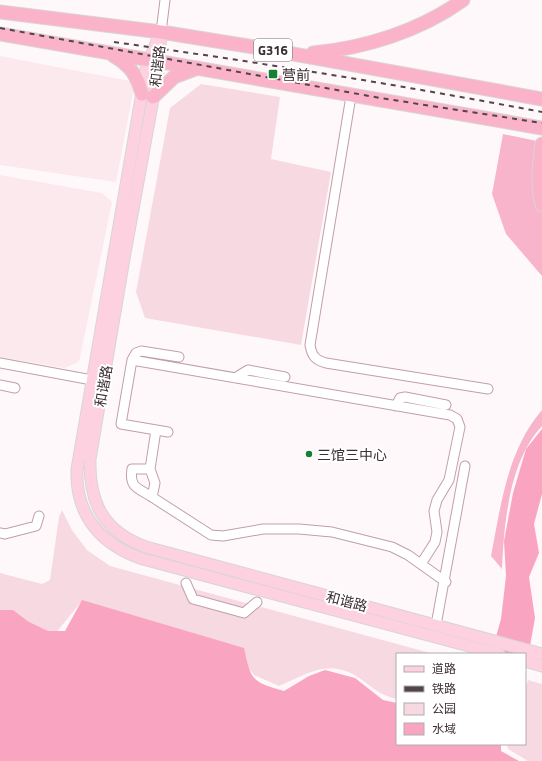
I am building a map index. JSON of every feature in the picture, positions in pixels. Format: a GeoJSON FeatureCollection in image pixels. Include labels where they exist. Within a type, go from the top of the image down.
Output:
{"type":"FeatureCollection","features":[{"type":"Feature","properties":{"kind":"highway"},"geometry":{"type":"LineString","coordinates":[[298,55],[337,51],[385,38],[435,17],[463,0]]}},
{"type":"Feature","properties":{"kind":"highway","name":"G316"},"geometry":{"type":"LineString","coordinates":[[1,12],[161,32],[542,99]]}},
{"type":"Feature","properties":{"kind":"highway","name":"G316"},"geometry":{"type":"LineString","coordinates":[[0,34],[542,128]]}},
{"type":"Feature","properties":{"kind":"highway"},"geometry":{"type":"LineString","coordinates":[[109,53],[129,66],[147,95],[174,77],[199,68]]}},
{"type":"Feature","properties":{"kind":"highway"},"geometry":{"type":"LineString","coordinates":[[542,144],[538,189],[542,206]]}},
{"type":"Feature","properties":{"kind":"main road","name":"和谐路"},"geometry":{"type":"LineString","coordinates":[[161,32],[147,95],[92,380],[77,469],[78,491],[84,509],[93,526],[103,538],[115,546],[143,559],[494,653]]}},
{"type":"Feature","properties":{"kind":"main road","name":"和谐路"},"geometry":{"type":"LineString","coordinates":[[147,95],[125,253],[90,460],[93,494],[100,514],[117,531],[146,547],[539,653]]}},
{"type":"Feature","properties":{"kind":"street"},"geometry":{"type":"LineString","coordinates":[[161,32],[165,0]]}},
{"type":"Feature","properties":{"kind":"street"},"geometry":{"type":"LineString","coordinates":[[351,96],[310,345],[311,353],[316,360],[326,363],[488,389]]}},
{"type":"Feature","properties":{"kind":"street"},"geometry":{"type":"LineString","coordinates":[[168,432],[120,424],[132,360],[136,353],[141,351],[179,357]]}},
{"type":"Feature","properties":{"kind":"street"},"geometry":{"type":"LineString","coordinates":[[132,360],[450,415],[457,419],[460,427],[449,480],[437,500],[434,511],[437,532],[435,542],[421,564]]}},
{"type":"Feature","properties":{"kind":"street"},"geometry":{"type":"LineString","coordinates":[[0,363],[92,380]]}},
{"type":"Feature","properties":{"kind":"street"},"geometry":{"type":"LineString","coordinates":[[235,378],[248,370],[285,377]]}},
{"type":"Feature","properties":{"kind":"street"},"geometry":{"type":"LineString","coordinates":[[0,385],[15,388]]}},
{"type":"Feature","properties":{"kind":"street"},"geometry":{"type":"LineString","coordinates":[[396,406],[400,398],[405,397],[446,405]]}},
{"type":"Feature","properties":{"kind":"street"},"geometry":{"type":"LineString","coordinates":[[152,496],[155,483],[150,469],[156,430]]}},
{"type":"Feature","properties":{"kind":"street"},"geometry":{"type":"LineString","coordinates":[[436,625],[446,582],[465,466]]}},
{"type":"Feature","properties":{"kind":"street"},"geometry":{"type":"LineString","coordinates":[[150,469],[132,469],[131,483],[211,535],[223,536],[263,529],[298,529],[332,532],[392,547],[421,564],[446,582]]}},
{"type":"Feature","properties":{"kind":"street"},"geometry":{"type":"LineString","coordinates":[[0,533],[5,534],[36,526],[39,516]]}},
{"type":"Feature","properties":{"kind":"street"},"geometry":{"type":"LineString","coordinates":[[186,583],[193,599],[244,612],[257,602]]}},
{"type":"Feature","properties":{"kind":"shaded area"},"geometry":{"type":"Polygon","coordinates":[[[0,56],[135,82],[116,182],[0,165],[0,56]]]}},
{"type":"Feature","properties":{"kind":"shaded area"},"geometry":{"type":"Polygon","coordinates":[[[503,134],[542,142],[542,276],[506,234],[492,194],[503,134]]]}},
{"type":"Feature","properties":{"kind":"shaded area"},"geometry":{"type":"Polygon","coordinates":[[[0,175],[102,193],[112,202],[79,362],[64,368],[0,357],[0,175]]]}},
{"type":"Feature","properties":{"kind":"shaded area"},"geometry":{"type":"Polygon","coordinates":[[[542,410],[542,426],[531,440],[522,457],[510,494],[504,533],[502,569],[491,556],[502,498],[513,461],[521,443],[530,426],[542,410]]]}},
{"type":"Feature","properties":{"kind":"green space"},"geometry":{"type":"Polygon","coordinates":[[[201,84],[280,97],[271,159],[331,172],[301,345],[145,318],[136,292],[170,108],[201,84]]]}},
{"type":"Feature","properties":{"kind":"green space"},"geometry":{"type":"Polygon","coordinates":[[[62,510],[72,530],[87,550],[110,566],[430,653],[396,653],[396,699],[382,694],[351,673],[340,669],[330,668],[310,672],[279,686],[254,675],[234,650],[81,602],[55,634],[0,611],[0,573],[42,584],[50,580],[59,517],[62,510]]]}},
{"type":"Feature","properties":{"kind":"green space"},"geometry":{"type":"Polygon","coordinates":[[[528,680],[542,684],[542,761],[528,761],[508,749],[507,745],[526,745],[526,686],[528,680]]]}},
{"type":"Feature","properties":{"kind":"water"},"geometry":{"type":"Polygon","coordinates":[[[542,429],[542,494],[534,524],[539,553],[529,577],[535,618],[526,668],[526,653],[491,653],[501,619],[506,576],[504,541],[513,493],[526,449],[542,429]]]}},
{"type":"Feature","properties":{"kind":"water"},"geometry":{"type":"Polygon","coordinates":[[[82,600],[244,648],[251,673],[254,678],[265,685],[284,691],[309,676],[325,670],[355,678],[383,700],[396,703],[396,745],[501,745],[501,751],[519,761],[0,761],[0,610],[13,610],[29,622],[48,631],[65,631],[82,600]]]}},
{"type":"Feature","properties":{"kind":"railway"},"geometry":{"type":"LineString","coordinates":[[0,28],[380,98],[542,123]]}},
{"type":"Feature","properties":{"kind":"railway"},"geometry":{"type":"LineString","coordinates":[[114,42],[328,74],[542,112]]}},
{"type":"Feature","properties":{"kind":"place","name":"营前"},"geometry":{"type":"Point","coordinates":[273,74]}},
{"type":"Feature","properties":{"kind":"place","name":"三馆三中心"},"geometry":{"type":"Point","coordinates":[309,454]}}]}
